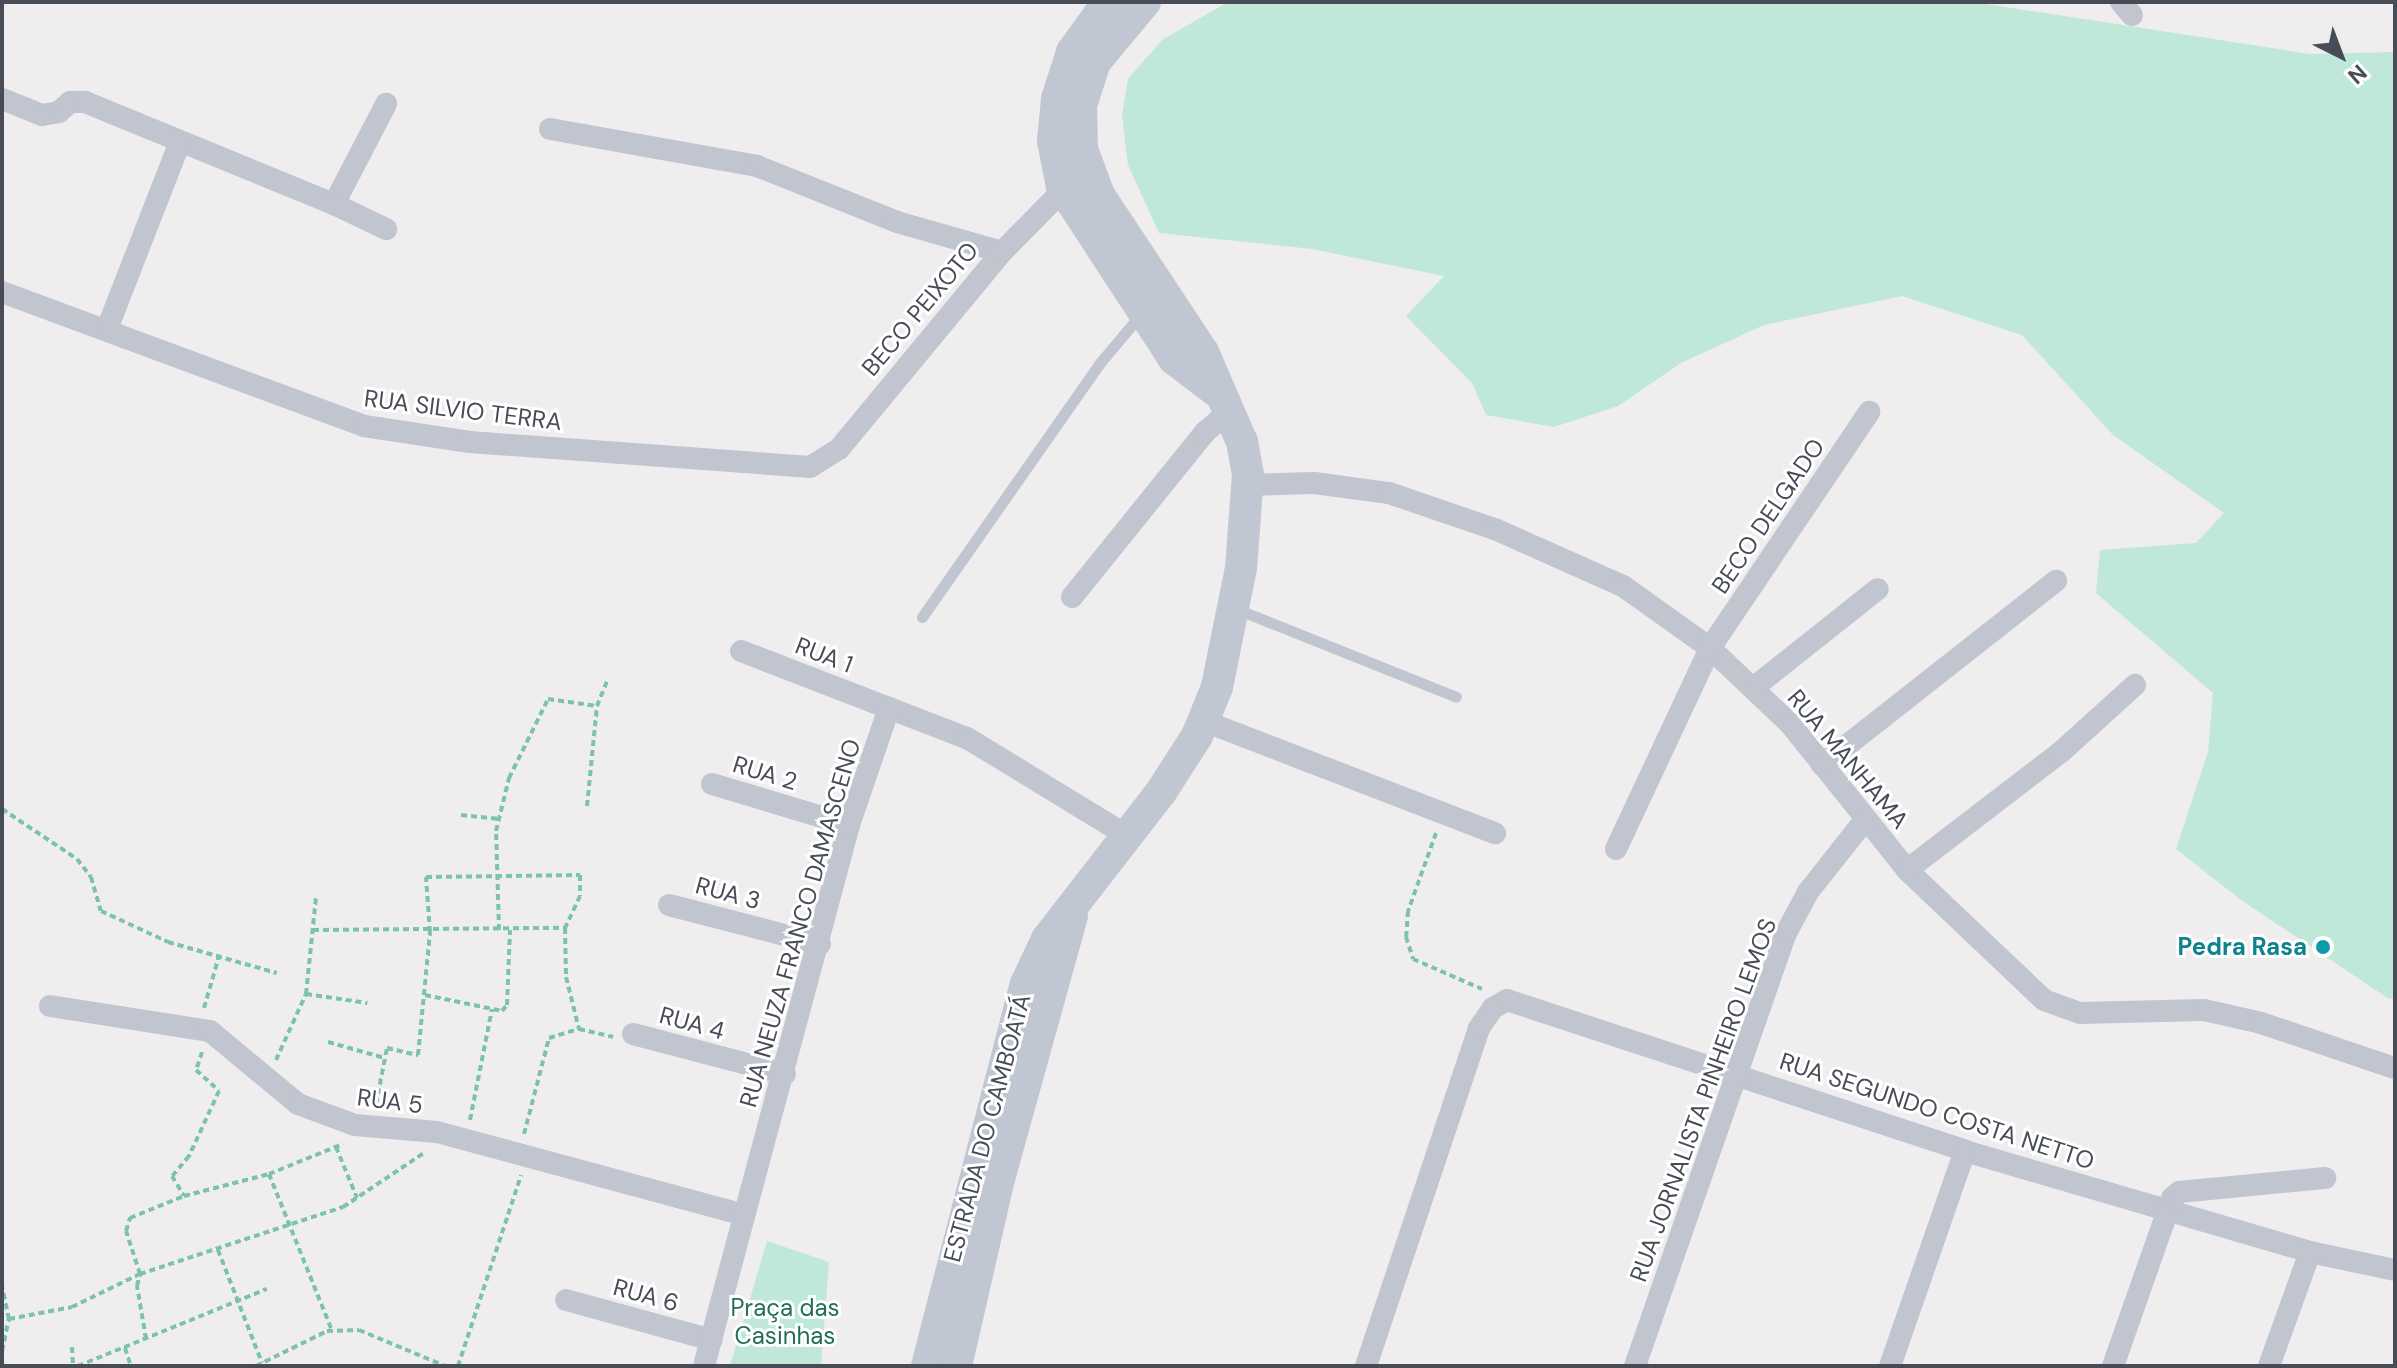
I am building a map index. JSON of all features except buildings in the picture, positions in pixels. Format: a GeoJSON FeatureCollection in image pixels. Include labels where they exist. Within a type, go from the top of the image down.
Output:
{"type":"FeatureCollection","features":[{"type":"Feature","properties":{"kind":"main road","name":"ESTRADA DO CAMBOATÁ"},"geometry":{"type":"LineString","coordinates":[[1108,2],[1072,52],[1057,99],[1053,141],[1065,187],[1142,313],[1174,359],[1222,402]]}},
{"type":"Feature","properties":{"kind":"main road","name":"ESTRADA DO CAMBOATÁ"},"geometry":{"type":"LineString","coordinates":[[1065,187],[1080,128],[1087,81],[1104,45],[1145,2]]}},
{"type":"Feature","properties":{"kind":"main road","name":"ESTRADA DO CAMBOATÁ"},"geometry":{"type":"LineString","coordinates":[[927,1366],[964,1270],[1075,901],[1176,771],[1204,721],[1234,607],[1248,485],[1245,454],[1203,352],[1065,187]]}},
{"type":"Feature","properties":{"kind":"main road","name":"ESTRADA DO CAMBOATÁ"},"geometry":{"type":"LineString","coordinates":[[956,1366],[964,1270]]}},
{"type":"Feature","properties":{"kind":"street"},"geometry":{"type":"LineString","coordinates":[[2,99],[42,115],[59,112],[70,102],[85,102],[334,204],[386,229]]}},
{"type":"Feature","properties":{"kind":"street"},"geometry":{"type":"LineString","coordinates":[[334,204],[386,104]]}},
{"type":"Feature","properties":{"kind":"street"},"geometry":{"type":"LineString","coordinates":[[550,129],[757,166],[897,222],[1002,252]]}},
{"type":"Feature","properties":{"kind":"street"},"geometry":{"type":"LineString","coordinates":[[107,329],[180,142]]}},
{"type":"Feature","properties":{"kind":"street","name":"BECO PEIXOTO"},"geometry":{"type":"LineString","coordinates":[[839,449],[1002,252],[1065,187]]}},
{"type":"Feature","properties":{"kind":"street","name":"RUA SILVIO TERRA"},"geometry":{"type":"LineString","coordinates":[[2,292],[364,426],[470,442],[783,468],[824,463],[839,449]]}},
{"type":"Feature","properties":{"kind":"street"},"geometry":{"type":"LineString","coordinates":[[1072,597],[1205,432],[1222,402]]}},
{"type":"Feature","properties":{"kind":"street","name":"BECO DELGADO"},"geometry":{"type":"LineString","coordinates":[[1616,849],[1710,648],[1869,412]]}},
{"type":"Feature","properties":{"kind":"street","name":"RUA MANHAMA"},"geometry":{"type":"LineString","coordinates":[[1248,485],[1314,483],[1389,493],[1497,530],[1623,586],[1710,648],[1753,688],[1822,765],[1864,821],[1907,870],[2020,979],[2065,1010],[2204,1010],[2261,1023],[2395,1068]]}},
{"type":"Feature","properties":{"kind":"street"},"geometry":{"type":"LineString","coordinates":[[1822,765],[2056,581]]}},
{"type":"Feature","properties":{"kind":"street"},"geometry":{"type":"LineString","coordinates":[[1753,688],[1878,589]]}},
{"type":"Feature","properties":{"kind":"street","name":"RUA 1"},"geometry":{"type":"LineString","coordinates":[[741,651],[889,708]]}},
{"type":"Feature","properties":{"kind":"street"},"geometry":{"type":"LineString","coordinates":[[1907,870],[2061,752],[2135,685]]}},
{"type":"Feature","properties":{"kind":"street"},"geometry":{"type":"LineString","coordinates":[[889,708],[967,738],[1126,835]]}},
{"type":"Feature","properties":{"kind":"street","name":"RUA NEUZA FRANCO DAMASCENO"},"geometry":{"type":"LineString","coordinates":[[704,1366],[820,944],[849,825],[889,708]]}},
{"type":"Feature","properties":{"kind":"street"},"geometry":{"type":"LineString","coordinates":[[1204,721],[1495,833]]}},
{"type":"Feature","properties":{"kind":"street","name":"RUA 2"},"geometry":{"type":"LineString","coordinates":[[712,784],[849,825]]}},
{"type":"Feature","properties":{"kind":"street","name":"RUA JORNALISTA PINHEIRO LEMOS"},"geometry":{"type":"LineString","coordinates":[[1635,1366],[1740,1074],[1786,933],[1808,892],[1864,821]]}},
{"type":"Feature","properties":{"kind":"street","name":"RUA 3"},"geometry":{"type":"LineString","coordinates":[[669,905],[820,944]]}},
{"type":"Feature","properties":{"kind":"street"},"geometry":{"type":"LineString","coordinates":[[1366,1366],[1479,1028],[1493,1008],[1507,1000]]}},
{"type":"Feature","properties":{"kind":"street","name":"RUA SEGUNDO COSTA NETTO"},"geometry":{"type":"LineString","coordinates":[[1507,1000],[1740,1074],[1965,1151],[2310,1252],[2395,1270]]}},
{"type":"Feature","properties":{"kind":"street","name":"RUA 5"},"geometry":{"type":"LineString","coordinates":[[50,1006],[204,1030],[267,1076],[298,1104],[371,1127],[458,1138],[524,1153],[744,1215]]}},
{"type":"Feature","properties":{"kind":"street","name":"RUA 4"},"geometry":{"type":"LineString","coordinates":[[633,1034],[785,1074]]}},
{"type":"Feature","properties":{"kind":"street"},"geometry":{"type":"LineString","coordinates":[[1890,1366],[1965,1151]]}},
{"type":"Feature","properties":{"kind":"street"},"geometry":{"type":"LineString","coordinates":[[2113,1366],[2168,1211],[2179,1192],[2325,1178]]}},
{"type":"Feature","properties":{"kind":"street"},"geometry":{"type":"LineString","coordinates":[[2269,1366],[2310,1252]]}},
{"type":"Feature","properties":{"kind":"street","name":"RUA 6"},"geometry":{"type":"LineString","coordinates":[[566,1300],[712,1340]]}},
{"type":"Feature","properties":{"kind":"lane"},"geometry":{"type":"LineString","coordinates":[[922,617],[1099,364],[1142,313]]}},
{"type":"Feature","properties":{"kind":"lane"},"geometry":{"type":"LineString","coordinates":[[1234,607],[1456,697]]}},
{"type":"Feature","properties":{"kind":"path"},"geometry":{"type":"LineString","coordinates":[[587,806],[597,706],[607,681]]}},
{"type":"Feature","properties":{"kind":"path"},"geometry":{"type":"LineString","coordinates":[[499,930],[496,874],[500,819],[509,778],[548,699],[597,706]]}},
{"type":"Feature","properties":{"kind":"path"},"geometry":{"type":"LineString","coordinates":[[2,809],[77,859],[91,877],[101,911],[168,942],[277,973]]}},
{"type":"Feature","properties":{"kind":"path"},"geometry":{"type":"LineString","coordinates":[[1443,812],[1408,911],[1406,937],[1413,959],[1507,1000]]}},
{"type":"Feature","properties":{"kind":"path"},"geometry":{"type":"LineString","coordinates":[[461,815],[500,819]]}},
{"type":"Feature","properties":{"kind":"path"},"geometry":{"type":"LineString","coordinates":[[146,1339],[137,1286],[140,1274],[126,1231],[130,1218],[184,1196],[269,1174],[336,1147],[371,1127],[387,1048],[418,1055],[430,932],[426,877],[580,875],[580,896],[565,928],[566,977],[579,1029]]}},
{"type":"Feature","properties":{"kind":"path"},"geometry":{"type":"LineString","coordinates":[[267,1076],[306,994],[316,897]]}},
{"type":"Feature","properties":{"kind":"path"},"geometry":{"type":"LineString","coordinates":[[313,930],[430,932],[565,928]]}},
{"type":"Feature","properties":{"kind":"path"},"geometry":{"type":"LineString","coordinates":[[424,994],[502,1011],[507,1005],[510,930]]}},
{"type":"Feature","properties":{"kind":"path"},"geometry":{"type":"LineString","coordinates":[[184,1196],[172,1176],[189,1156],[219,1091],[196,1070],[219,956]]}},
{"type":"Feature","properties":{"kind":"path"},"geometry":{"type":"LineString","coordinates":[[306,994],[367,1003]]}},
{"type":"Feature","properties":{"kind":"path"},"geometry":{"type":"LineString","coordinates":[[9,1319],[72,1307],[140,1274],[291,1228],[357,1198],[458,1138],[492,1009]]}},
{"type":"Feature","properties":{"kind":"path"},"geometry":{"type":"LineString","coordinates":[[458,1366],[524,1153],[549,1038],[579,1029],[620,1040],[633,1034]]}},
{"type":"Feature","properties":{"kind":"path"},"geometry":{"type":"LineString","coordinates":[[328,1042],[385,1058]]}},
{"type":"Feature","properties":{"kind":"path"},"geometry":{"type":"LineString","coordinates":[[336,1147],[357,1198]]}},
{"type":"Feature","properties":{"kind":"path"},"geometry":{"type":"LineString","coordinates":[[269,1174],[332,1331]]}},
{"type":"Feature","properties":{"kind":"path"},"geometry":{"type":"LineString","coordinates":[[218,1250],[262,1363]]}},
{"type":"Feature","properties":{"kind":"path"},"geometry":{"type":"LineString","coordinates":[[2,1287],[9,1319],[2,1351]]}},
{"type":"Feature","properties":{"kind":"path"},"geometry":{"type":"LineString","coordinates":[[72,1347],[76,1366],[267,1289]]}},
{"type":"Feature","properties":{"kind":"path"},"geometry":{"type":"LineString","coordinates":[[256,1366],[332,1331],[359,1330],[445,1366]]}},
{"type":"Feature","properties":{"kind":"path"},"geometry":{"type":"LineString","coordinates":[[125,1348],[131,1366]]}},
{"type":"Feature","properties":{"kind":"green space"},"geometry":{"type":"Polygon","coordinates":[[[1228,2],[1973,2],[2310,54],[2395,52],[2395,998],[2389,999],[2241,900],[2176,849],[2208,752],[2213,693],[2096,593],[2100,550],[2196,543],[2224,513],[2113,435],[2022,335],[1902,296],[1764,325],[1681,363],[1618,406],[1554,427],[1486,415],[1472,383],[1406,316],[1444,276],[1312,249],[1159,233],[1128,165],[1122,115],[1128,79],[1162,40],[1228,2]]]}},
{"type":"Feature","properties":{"kind":"green space","name":"Praça das Casinhas"},"geometry":{"type":"Polygon","coordinates":[[[767,1241],[829,1262],[821,1366],[730,1366],[767,1241]]]}},
{"type":"Feature","properties":{"kind":"place","name":"Pedra Rasa"},"geometry":{"type":"Point","coordinates":[2323,947]}}]}
